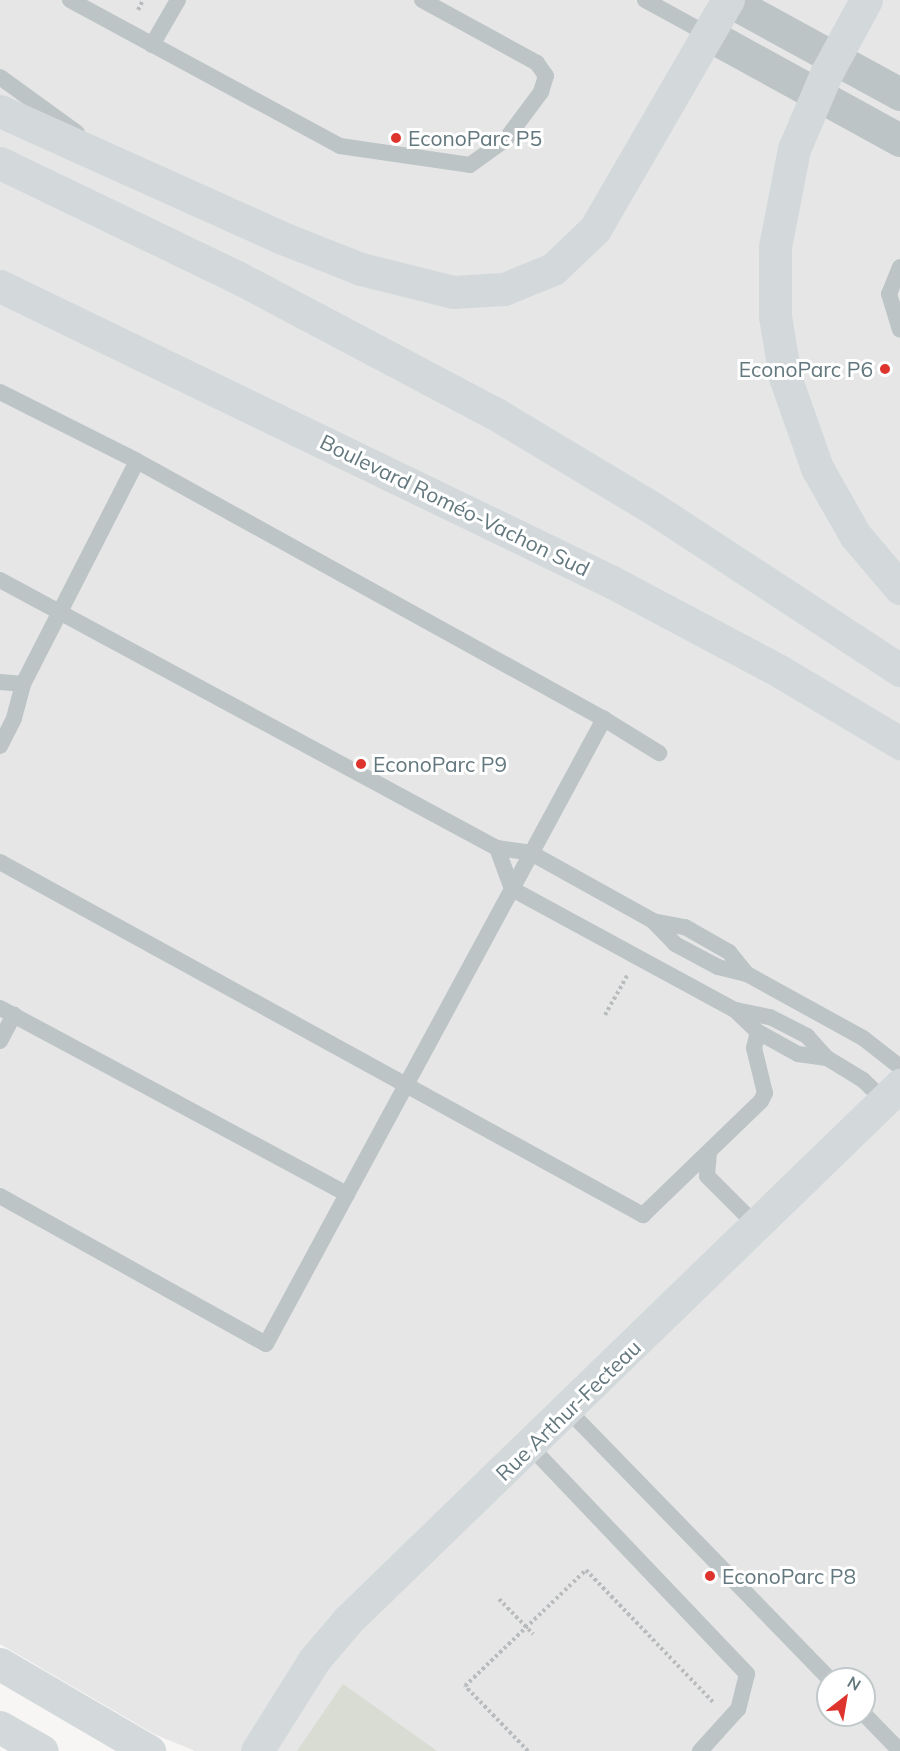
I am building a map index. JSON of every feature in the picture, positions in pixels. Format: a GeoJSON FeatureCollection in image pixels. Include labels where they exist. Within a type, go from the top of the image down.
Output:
{"type":"FeatureCollection","features":[{"type":"Feature","properties":{"kind":"street"},"geometry":{"type":"LineString","coordinates":[[0,111],[130,171],[361,269],[446,291],[504,289],[553,269],[595,229],[728,0],[900,94]]}},
{"type":"Feature","properties":{"kind":"street"},"geometry":{"type":"LineString","coordinates":[[866,0],[807,115],[787,177],[775,247],[778,347],[794,406],[817,468],[855,535],[900,588]]}},
{"type":"Feature","properties":{"kind":"street"},"geometry":{"type":"LineString","coordinates":[[709,35],[900,140]]}},
{"type":"Feature","properties":{"kind":"street"},"geometry":{"type":"LineString","coordinates":[[0,163],[279,298],[496,414],[651,507],[900,670]]}},
{"type":"Feature","properties":{"kind":"street","name":"Boulevard Roméo-Vachon Sud"},"geometry":{"type":"LineString","coordinates":[[0,286],[612,582],[770,667],[900,743]]}},
{"type":"Feature","properties":{"kind":"street","name":"Rue Arthur-Fecteau"},"geometry":{"type":"LineString","coordinates":[[256,1751],[334,1635],[892,1093]]}},
{"type":"Feature","properties":{"kind":"street"},"geometry":{"type":"LineString","coordinates":[[0,1664],[149,1751]]}},
{"type":"Feature","properties":{"kind":"street"},"geometry":{"type":"LineString","coordinates":[[0,1727],[42,1751]]}},
{"type":"Feature","properties":{"kind":"lane"},"geometry":{"type":"LineString","coordinates":[[70,0],[340,146],[470,165],[506,139],[541,92],[546,76],[537,63],[422,0]]}},
{"type":"Feature","properties":{"kind":"lane"},"geometry":{"type":"LineString","coordinates":[[152,45],[178,0]]}},
{"type":"Feature","properties":{"kind":"lane"},"geometry":{"type":"LineString","coordinates":[[645,0],[709,35]]}},
{"type":"Feature","properties":{"kind":"lane"},"geometry":{"type":"LineString","coordinates":[[0,76],[130,171]]}},
{"type":"Feature","properties":{"kind":"lane"},"geometry":{"type":"LineString","coordinates":[[900,267],[889,294],[900,329]]}},
{"type":"Feature","properties":{"kind":"lane"},"geometry":{"type":"LineString","coordinates":[[0,393],[137,461],[604,719],[659,753]]}},
{"type":"Feature","properties":{"kind":"lane"},"geometry":{"type":"LineString","coordinates":[[0,746],[14,718],[23,684],[137,461]]}},
{"type":"Feature","properties":{"kind":"lane"},"geometry":{"type":"LineString","coordinates":[[0,580],[497,849],[531,853],[653,921],[685,927],[729,952],[747,974],[863,1038],[900,1067]]}},
{"type":"Feature","properties":{"kind":"lane"},"geometry":{"type":"LineString","coordinates":[[0,682],[23,684]]}},
{"type":"Feature","properties":{"kind":"lane"},"geometry":{"type":"LineString","coordinates":[[0,1196],[266,1344],[604,719]]}},
{"type":"Feature","properties":{"kind":"lane"},"geometry":{"type":"LineString","coordinates":[[497,849],[512,889],[735,1010],[758,1032],[798,1054],[827,1058]]}},
{"type":"Feature","properties":{"kind":"lane"},"geometry":{"type":"LineString","coordinates":[[0,862],[642,1215],[709,1153],[765,1093],[754,1048],[758,1032]]}},
{"type":"Feature","properties":{"kind":"lane"},"geometry":{"type":"LineString","coordinates":[[735,1010],[770,1017],[807,1036],[827,1058],[864,1080],[892,1093]]}},
{"type":"Feature","properties":{"kind":"lane"},"geometry":{"type":"LineString","coordinates":[[0,1041],[7,1011],[347,1194]]}},
{"type":"Feature","properties":{"kind":"lane"},"geometry":{"type":"LineString","coordinates":[[709,1153],[707,1176],[756,1226]]}},
{"type":"Feature","properties":{"kind":"lane"},"geometry":{"type":"LineString","coordinates":[[568,1410],[818,1667]]}},
{"type":"Feature","properties":{"kind":"lane"},"geometry":{"type":"LineString","coordinates":[[530,1446],[747,1674],[738,1709],[700,1751]]}},
{"type":"Feature","properties":{"kind":"lane"},"geometry":{"type":"LineString","coordinates":[[876,1726],[900,1751]]}},
{"type":"Feature","properties":{"kind":"path"},"geometry":{"type":"LineString","coordinates":[[605,1015],[628,973]]}},
{"type":"Feature","properties":{"kind":"path"},"geometry":{"type":"LineString","coordinates":[[528,1751],[465,1686],[586,1570],[717,1706],[710,1713]]}},
{"type":"Feature","properties":{"kind":"path"},"geometry":{"type":"LineString","coordinates":[[499,1599],[533,1634]]}},
{"type":"Feature","properties":{"kind":"shaded area"},"geometry":{"type":"Polygon","coordinates":[[[0,0],[900,0],[900,1751],[195,1751],[154,1734],[0,1644],[0,0]]]}},
{"type":"Feature","properties":{"kind":"shaded area"},"geometry":{"type":"Polygon","coordinates":[[[343,1684],[437,1751],[297,1751],[343,1684]]]}},
{"type":"Feature","properties":{"kind":"place","name":"EconoParc P5"},"geometry":{"type":"Point","coordinates":[396,138]}},
{"type":"Feature","properties":{"kind":"place","name":"EconoParc P6"},"geometry":{"type":"Point","coordinates":[885,369]}},
{"type":"Feature","properties":{"kind":"place","name":"EconoParc P9"},"geometry":{"type":"Point","coordinates":[361,764]}},
{"type":"Feature","properties":{"kind":"place","name":"EconoParc P8"},"geometry":{"type":"Point","coordinates":[710,1576]}}]}
